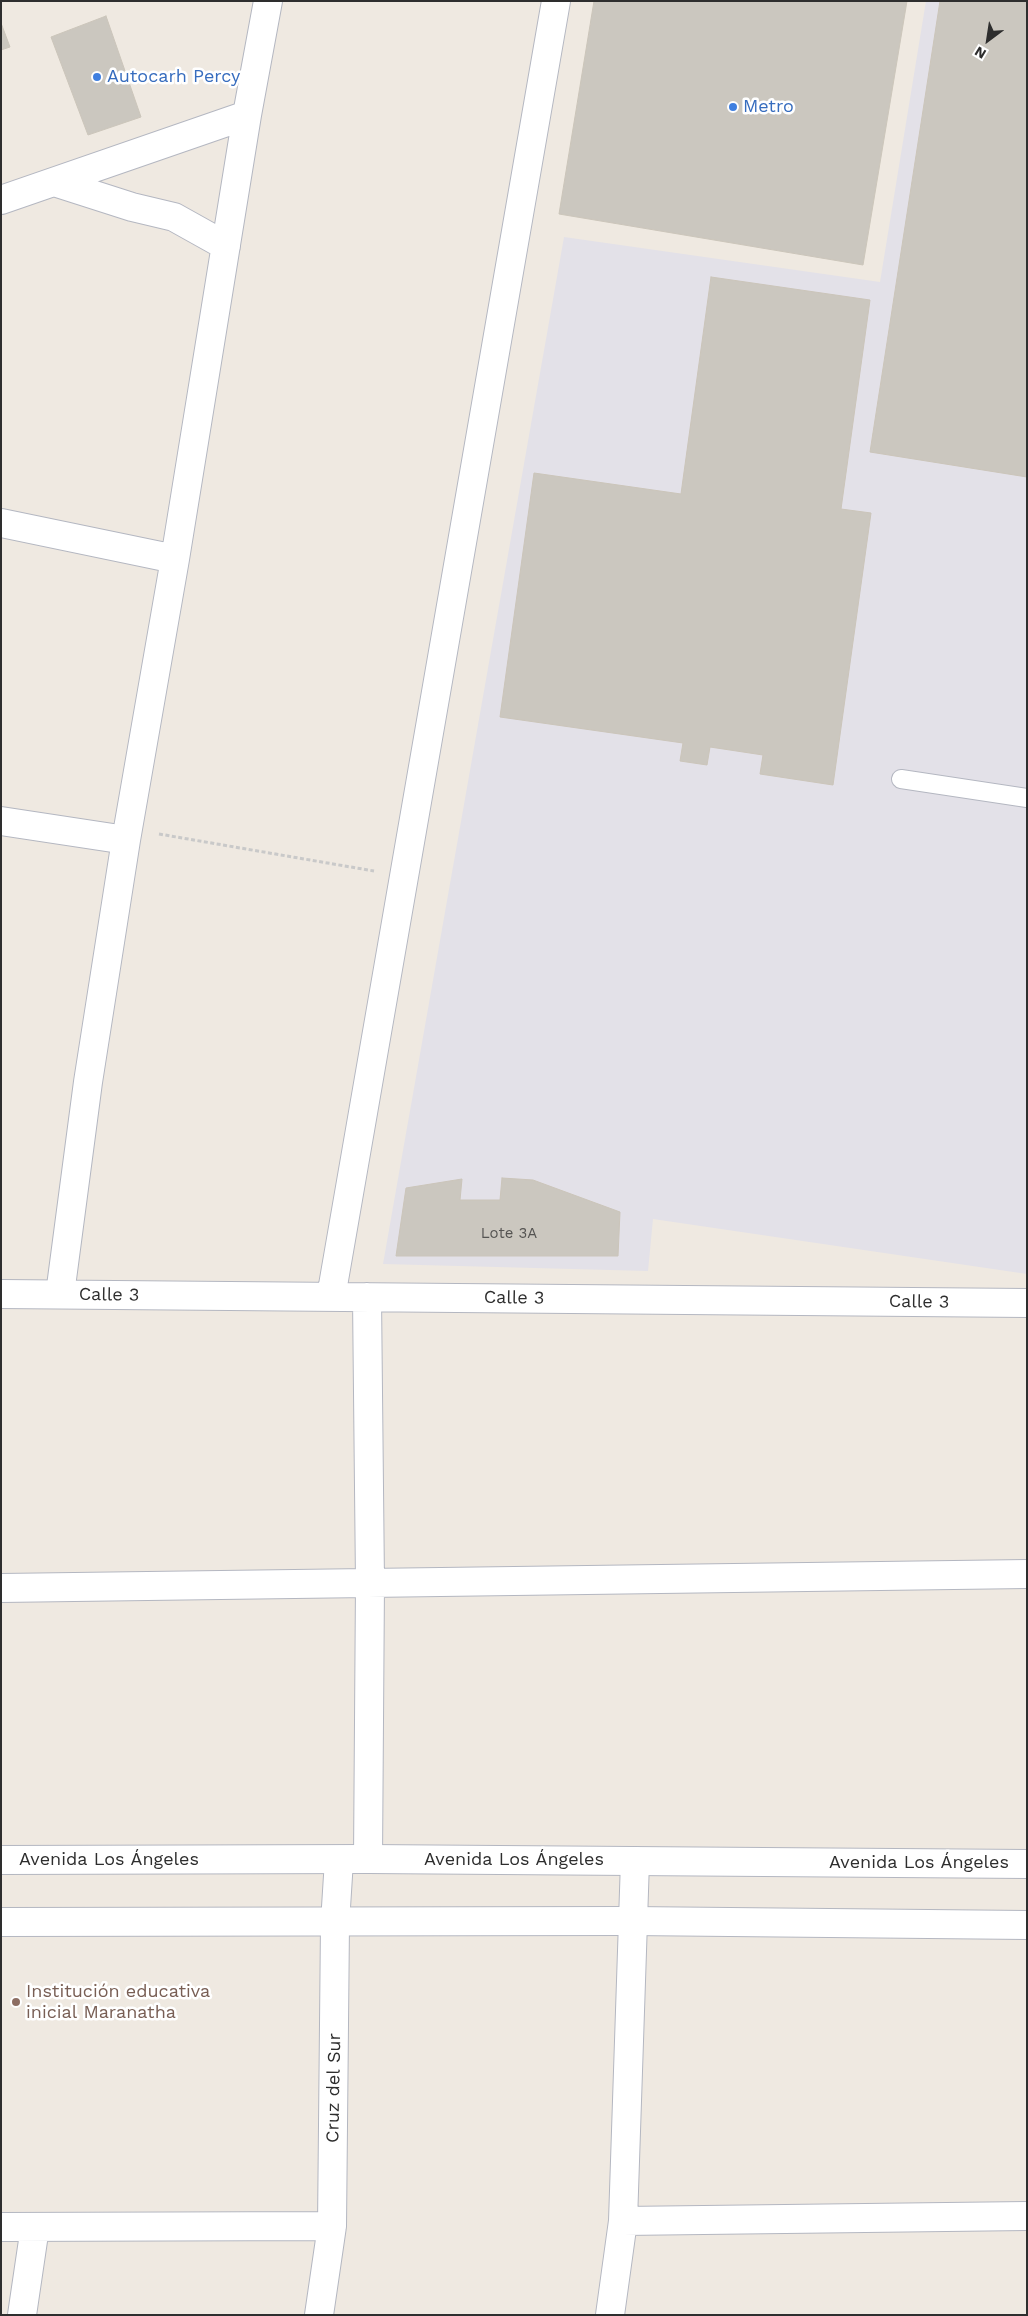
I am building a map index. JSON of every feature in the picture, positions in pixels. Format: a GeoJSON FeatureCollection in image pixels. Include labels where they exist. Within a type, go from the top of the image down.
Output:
{"type":"FeatureCollection","features":[{"type":"Feature","properties":{"kind":"street"},"geometry":{"type":"LineString","coordinates":[[60,1294],[88,1082],[127,834],[175,559],[247,116],[268,1]]}},
{"type":"Feature","properties":{"kind":"street"},"geometry":{"type":"LineString","coordinates":[[331,1297],[556,1]]}},
{"type":"Feature","properties":{"kind":"street"},"geometry":{"type":"LineString","coordinates":[[1,200],[247,116]]}},
{"type":"Feature","properties":{"kind":"street"},"geometry":{"type":"LineString","coordinates":[[54,182],[132,207],[174,217],[226,246]]}},
{"type":"Feature","properties":{"kind":"street"},"geometry":{"type":"LineString","coordinates":[[1,523],[175,559]]}},
{"type":"Feature","properties":{"kind":"street"},"geometry":{"type":"LineString","coordinates":[[1,821],[127,834]]}},
{"type":"Feature","properties":{"kind":"street","name":"Calle 3"},"geometry":{"type":"LineString","coordinates":[[1,1294],[1027,1303]]}},
{"type":"Feature","properties":{"kind":"street"},"geometry":{"type":"LineString","coordinates":[[367,1297],[370,1584],[368,1859]]}},
{"type":"Feature","properties":{"kind":"street"},"geometry":{"type":"LineString","coordinates":[[1,1588],[1027,1574]]}},
{"type":"Feature","properties":{"kind":"street","name":"Avenida Los Ángeles"},"geometry":{"type":"LineString","coordinates":[[1,1860],[368,1859],[1027,1864]]}},
{"type":"Feature","properties":{"kind":"street","name":"Cruz del Sur"},"geometry":{"type":"LineString","coordinates":[[319,2315],[332,2226],[335,1923],[339,1860]]}},
{"type":"Feature","properties":{"kind":"street"},"geometry":{"type":"LineString","coordinates":[[610,2315],[623,2221],[631,1921],[635,1861]]}},
{"type":"Feature","properties":{"kind":"street"},"geometry":{"type":"LineString","coordinates":[[1,1922],[335,1923],[631,1921],[1027,1925]]}},
{"type":"Feature","properties":{"kind":"street"},"geometry":{"type":"LineString","coordinates":[[623,2221],[1027,2216]]}},
{"type":"Feature","properties":{"kind":"street"},"geometry":{"type":"LineString","coordinates":[[1,2227],[332,2226]]}},
{"type":"Feature","properties":{"kind":"street"},"geometry":{"type":"LineString","coordinates":[[22,2315],[35,2227]]}},
{"type":"Feature","properties":{"kind":"lane"},"geometry":{"type":"LineString","coordinates":[[901,779],[1027,798]]}},
{"type":"Feature","properties":{"kind":"path"},"geometry":{"type":"LineString","coordinates":[[127,834],[404,876]]}},
{"type":"Feature","properties":{"kind":"shaded area"},"geometry":{"type":"Polygon","coordinates":[[[926,1],[1027,1],[1027,1274],[653,1219],[648,1271],[383,1264],[564,237],[880,282],[926,1]]]}},
{"type":"Feature","properties":{"kind":"building","name":"Metro"},"geometry":{"type":"Polygon","coordinates":[[[594,1],[907,1],[863,265],[559,214],[594,1]]]}},
{"type":"Feature","properties":{"kind":"building"},"geometry":{"type":"Polygon","coordinates":[[[940,1],[1027,1],[1027,477],[870,452],[940,1]]]}},
{"type":"Feature","properties":{"kind":"building","name":"Autocarh Percy"},"geometry":{"type":"Polygon","coordinates":[[[106,16],[141,117],[88,135],[51,37],[106,16]]]}},
{"type":"Feature","properties":{"kind":"building"},"geometry":{"type":"Polygon","coordinates":[[[1,23],[10,47],[1,50],[1,23]]]}},
{"type":"Feature","properties":{"kind":"building"},"geometry":{"type":"Polygon","coordinates":[[[711,277],[870,300],[841,509],[871,513],[833,785],[760,774],[763,755],[710,747],[707,765],[680,761],[683,743],[500,717],[534,473],[681,494],[711,277]]]}},
{"type":"Feature","properties":{"kind":"building"},"geometry":{"type":"Polygon","coordinates":[[[502,1178],[533,1180],[620,1212],[618,1256],[396,1256],[406,1188],[462,1179],[460,1200],[500,1200],[502,1178]]]}},
{"type":"Feature","properties":{"kind":"place","name":"Autocarh Percy"},"geometry":{"type":"Point","coordinates":[97,77]}},
{"type":"Feature","properties":{"kind":"place","name":"Metro"},"geometry":{"type":"Point","coordinates":[733,107]}},
{"type":"Feature","properties":{"kind":"place","name":"Institución educativa inicial Maranatha"},"geometry":{"type":"Point","coordinates":[16,2002]}}]}
